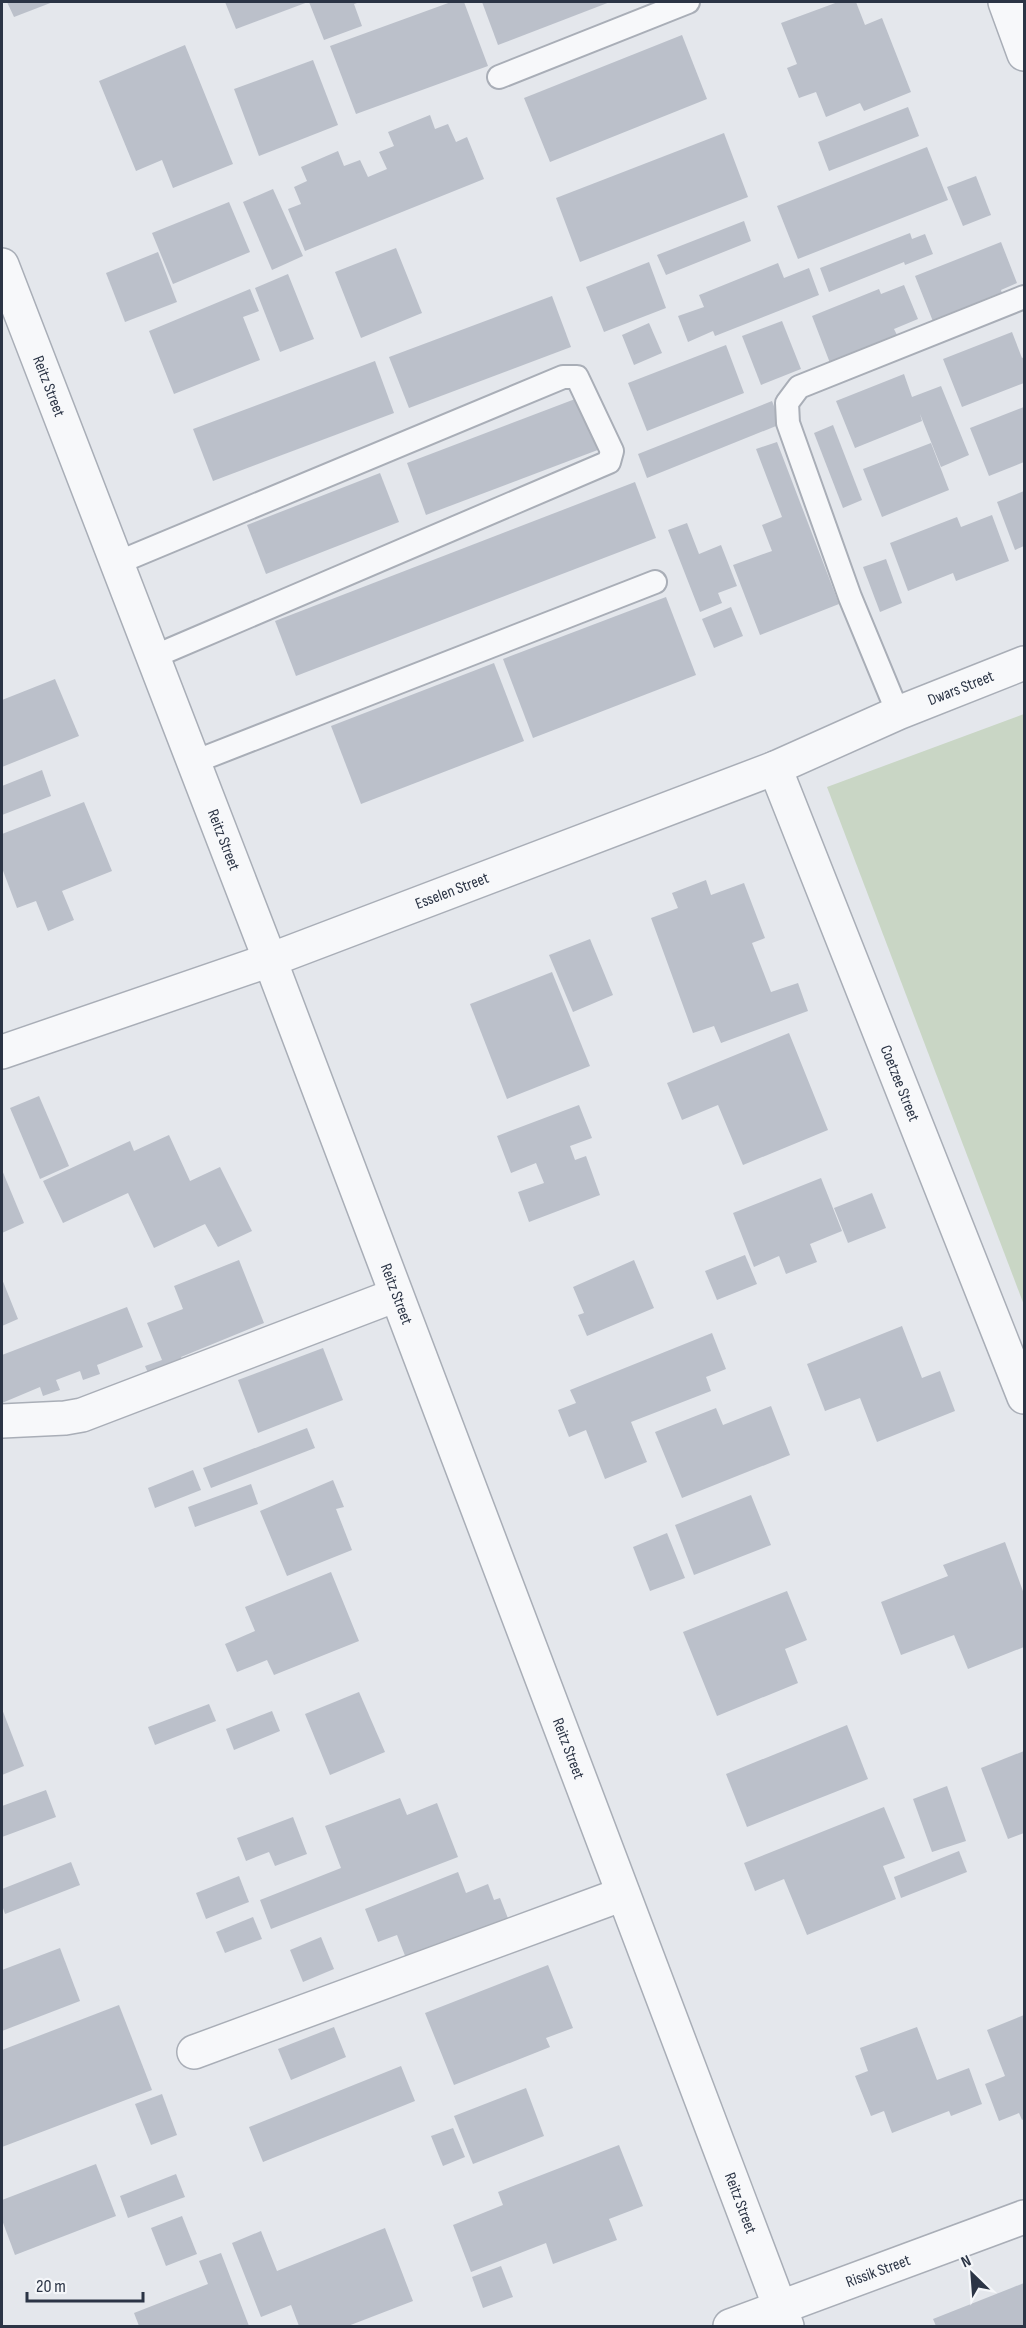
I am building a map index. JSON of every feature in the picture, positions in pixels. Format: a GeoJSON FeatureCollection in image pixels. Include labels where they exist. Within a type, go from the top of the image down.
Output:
{"type":"FeatureCollection","features":[{"type":"Feature","properties":{"kind":"street"},"geometry":{"type":"LineString","coordinates":[[1005,2],[1024,54]]}},
{"type":"Feature","properties":{"kind":"street","name":"Reitz Street"},"geometry":{"type":"LineString","coordinates":[[2,265],[270,960],[783,2317]]}},
{"type":"Feature","properties":{"kind":"street","name":"Dwars Street"},"geometry":{"type":"LineString","coordinates":[[898,713],[1024,663]]}},
{"type":"Feature","properties":{"kind":"street","name":"Esselen Street"},"geometry":{"type":"LineString","coordinates":[[2,1052],[270,960],[775,768],[898,713]]}},
{"type":"Feature","properties":{"kind":"street","name":"Coetzee Street"},"geometry":{"type":"LineString","coordinates":[[775,768],[1024,1397]]}},
{"type":"Feature","properties":{"kind":"street"},"geometry":{"type":"LineString","coordinates":[[2,1421],[82,1415],[396,1295]]}},
{"type":"Feature","properties":{"kind":"street"},"geometry":{"type":"LineString","coordinates":[[194,2052],[623,1894]]}},
{"type":"Feature","properties":{"kind":"street","name":"Rissik Street"},"geometry":{"type":"LineString","coordinates":[[730,2326],[783,2317],[1024,2217]]}},
{"type":"Feature","properties":{"kind":"lane"},"geometry":{"type":"LineString","coordinates":[[499,77],[688,2]]}},
{"type":"Feature","properties":{"kind":"lane"},"geometry":{"type":"LineString","coordinates":[[898,713],[850,597],[788,423],[787,404],[799,387],[1024,297]]}},
{"type":"Feature","properties":{"kind":"lane"},"geometry":{"type":"LineString","coordinates":[[117,562],[563,377],[577,377],[612,451],[609,462],[153,657]]}},
{"type":"Feature","properties":{"kind":"lane"},"geometry":{"type":"LineString","coordinates":[[194,762],[655,582]]}},
{"type":"Feature","properties":{"kind":"green space"},"geometry":{"type":"Polygon","coordinates":[[[1024,714],[1024,1305],[827,787],[1024,714]]]}},
{"type":"Feature","properties":{"kind":"building"},"geometry":{"type":"Polygon","coordinates":[[[7,2],[53,2],[14,17],[7,2]]]}},
{"type":"Feature","properties":{"kind":"building"},"geometry":{"type":"Polygon","coordinates":[[[225,2],[308,2],[236,29],[225,2]]]}},
{"type":"Feature","properties":{"kind":"building"},"geometry":{"type":"Polygon","coordinates":[[[309,2],[360,2],[354,4],[362,26],[324,40],[309,2]]]}},
{"type":"Feature","properties":{"kind":"building"},"geometry":{"type":"Polygon","coordinates":[[[451,2],[464,2],[488,66],[356,114],[330,46],[451,2]]]}},
{"type":"Feature","properties":{"kind":"building"},"geometry":{"type":"Polygon","coordinates":[[[482,2],[610,2],[498,45],[482,2]]]}},
{"type":"Feature","properties":{"kind":"building"},"geometry":{"type":"Polygon","coordinates":[[[838,2],[856,2],[865,25],[882,18],[911,92],[864,111],[860,103],[826,117],[816,92],[799,98],[787,68],[797,64],[781,23],[838,2]]]}},
{"type":"Feature","properties":{"kind":"building"},"geometry":{"type":"Polygon","coordinates":[[[682,35],[707,99],[550,162],[524,98],[682,35]]]}},
{"type":"Feature","properties":{"kind":"building"},"geometry":{"type":"Polygon","coordinates":[[[185,45],[233,164],[173,188],[162,160],[136,171],[99,81],[185,45]]]}},
{"type":"Feature","properties":{"kind":"building"},"geometry":{"type":"Polygon","coordinates":[[[313,60],[338,125],[259,156],[234,89],[313,60]]]}},
{"type":"Feature","properties":{"kind":"building"},"geometry":{"type":"Polygon","coordinates":[[[908,107],[919,136],[829,171],[818,142],[908,107]]]}},
{"type":"Feature","properties":{"kind":"building"},"geometry":{"type":"Polygon","coordinates":[[[430,115],[435,129],[448,124],[456,142],[467,137],[484,179],[305,251],[288,209],[301,204],[294,187],[307,181],[301,167],[338,151],[344,166],[360,160],[368,177],[387,169],[379,152],[394,146],[388,132],[430,115]]]}},
{"type":"Feature","properties":{"kind":"building"},"geometry":{"type":"Polygon","coordinates":[[[724,133],[748,197],[580,262],[556,198],[724,133]]]}},
{"type":"Feature","properties":{"kind":"building"},"geometry":{"type":"Polygon","coordinates":[[[927,147],[948,200],[798,259],[777,206],[927,147]]]}},
{"type":"Feature","properties":{"kind":"building"},"geometry":{"type":"Polygon","coordinates":[[[976,176],[991,215],[963,226],[947,187],[976,176]]]}},
{"type":"Feature","properties":{"kind":"building"},"geometry":{"type":"Polygon","coordinates":[[[273,189],[303,256],[272,270],[243,202],[273,189]]]}},
{"type":"Feature","properties":{"kind":"building"},"geometry":{"type":"Polygon","coordinates":[[[229,202],[250,252],[173,284],[152,233],[229,202]]]}},
{"type":"Feature","properties":{"kind":"building"},"geometry":{"type":"Polygon","coordinates":[[[744,221],[751,241],[666,275],[657,255],[744,221]]]}},
{"type":"Feature","properties":{"kind":"building"},"geometry":{"type":"Polygon","coordinates":[[[910,233],[912,239],[925,234],[933,254],[905,265],[904,262],[829,292],[820,268],[910,233]]]}},
{"type":"Feature","properties":{"kind":"building"},"geometry":{"type":"Polygon","coordinates":[[[1001,242],[1017,283],[1001,290],[1003,297],[934,324],[915,276],[1001,242]]]}},
{"type":"Feature","properties":{"kind":"building"},"geometry":{"type":"Polygon","coordinates":[[[396,248],[422,313],[361,338],[335,272],[396,248]]]}},
{"type":"Feature","properties":{"kind":"building"},"geometry":{"type":"Polygon","coordinates":[[[158,252],[177,302],[125,322],[106,273],[158,252]]]}},
{"type":"Feature","properties":{"kind":"building"},"geometry":{"type":"Polygon","coordinates":[[[649,262],[666,308],[604,332],[586,287],[649,262]]]}},
{"type":"Feature","properties":{"kind":"building"},"geometry":{"type":"Polygon","coordinates":[[[778,263],[784,278],[809,268],[819,295],[715,336],[713,331],[688,342],[678,316],[704,307],[699,295],[778,263]]]}},
{"type":"Feature","properties":{"kind":"building"},"geometry":{"type":"Polygon","coordinates":[[[288,274],[314,339],[280,352],[255,288],[288,274]]]}},
{"type":"Feature","properties":{"kind":"building"},"geometry":{"type":"Polygon","coordinates":[[[904,285],[918,319],[894,329],[898,337],[830,363],[812,316],[879,289],[881,294],[904,285]]]}},
{"type":"Feature","properties":{"kind":"building"},"geometry":{"type":"Polygon","coordinates":[[[250,289],[259,311],[243,317],[260,360],[174,394],[149,331],[250,289]]]}},
{"type":"Feature","properties":{"kind":"building"},"geometry":{"type":"Polygon","coordinates":[[[552,296],[571,347],[409,408],[389,357],[552,296]]]}},
{"type":"Feature","properties":{"kind":"building"},"geometry":{"type":"Polygon","coordinates":[[[782,321],[801,369],[761,385],[742,336],[782,321]]]}},
{"type":"Feature","properties":{"kind":"building"},"geometry":{"type":"Polygon","coordinates":[[[649,323],[662,353],[634,365],[622,335],[649,323]]]}},
{"type":"Feature","properties":{"kind":"building"},"geometry":{"type":"Polygon","coordinates":[[[1012,332],[1022,358],[1024,357],[1024,383],[962,407],[943,359],[1012,332]]]}},
{"type":"Feature","properties":{"kind":"building"},"geometry":{"type":"Polygon","coordinates":[[[726,345],[744,393],[647,431],[628,383],[726,345]]]}},
{"type":"Feature","properties":{"kind":"building"},"geometry":{"type":"Polygon","coordinates":[[[375,361],[394,413],[213,481],[193,429],[375,361]]]}},
{"type":"Feature","properties":{"kind":"building"},"geometry":{"type":"Polygon","coordinates":[[[904,374],[912,397],[941,386],[969,455],[941,467],[920,414],[922,421],[855,448],[836,401],[904,374]]]}},
{"type":"Feature","properties":{"kind":"building"},"geometry":{"type":"Polygon","coordinates":[[[583,396],[603,448],[426,515],[407,463],[583,396]]]}},
{"type":"Feature","properties":{"kind":"building"},"geometry":{"type":"Polygon","coordinates":[[[772,401],[781,424],[647,478],[638,454],[772,401]]]}},
{"type":"Feature","properties":{"kind":"building"},"geometry":{"type":"Polygon","coordinates":[[[1024,407],[1024,462],[989,476],[970,428],[1024,407]]]}},
{"type":"Feature","properties":{"kind":"building"},"geometry":{"type":"Polygon","coordinates":[[[833,425],[862,500],[843,508],[814,433],[833,425]]]}},
{"type":"Feature","properties":{"kind":"building"},"geometry":{"type":"Polygon","coordinates":[[[777,442],[839,604],[760,635],[733,565],[772,551],[762,525],[782,517],[756,449],[777,442]]]}},
{"type":"Feature","properties":{"kind":"building"},"geometry":{"type":"Polygon","coordinates":[[[931,443],[949,490],[882,517],[863,469],[931,443]]]}},
{"type":"Feature","properties":{"kind":"building"},"geometry":{"type":"Polygon","coordinates":[[[380,473],[399,522],[266,574],[247,525],[380,473]]]}},
{"type":"Feature","properties":{"kind":"building"},"geometry":{"type":"Polygon","coordinates":[[[635,482],[656,538],[296,676],[275,621],[635,482]]]}},
{"type":"Feature","properties":{"kind":"building"},"geometry":{"type":"Polygon","coordinates":[[[1024,491],[1024,546],[1015,550],[997,502],[1024,491]]]}},
{"type":"Feature","properties":{"kind":"building"},"geometry":{"type":"Polygon","coordinates":[[[992,515],[1009,561],[956,581],[953,573],[908,591],[890,543],[957,517],[961,527],[992,515]]]}},
{"type":"Feature","properties":{"kind":"building"},"geometry":{"type":"Polygon","coordinates":[[[687,523],[699,554],[721,545],[737,586],[718,593],[722,603],[700,612],[668,530],[687,523]]]}},
{"type":"Feature","properties":{"kind":"building"},"geometry":{"type":"Polygon","coordinates":[[[886,559],[902,603],[880,612],[863,567],[886,559]]]}},
{"type":"Feature","properties":{"kind":"building"},"geometry":{"type":"Polygon","coordinates":[[[666,597],[696,675],[533,738],[503,659],[666,597]]]}},
{"type":"Feature","properties":{"kind":"building"},"geometry":{"type":"Polygon","coordinates":[[[731,607],[743,636],[714,648],[702,619],[731,607]]]}},
{"type":"Feature","properties":{"kind":"building"},"geometry":{"type":"Polygon","coordinates":[[[494,663],[524,741],[361,804],[331,726],[494,663]]]}},
{"type":"Feature","properties":{"kind":"building"},"geometry":{"type":"Polygon","coordinates":[[[55,679],[79,736],[2,767],[2,700],[55,679]]]}},
{"type":"Feature","properties":{"kind":"building"},"geometry":{"type":"Polygon","coordinates":[[[42,770],[51,796],[2,815],[2,786],[42,770]]]}},
{"type":"Feature","properties":{"kind":"building"},"geometry":{"type":"Polygon","coordinates":[[[84,802],[112,871],[62,891],[74,920],[48,931],[36,901],[17,908],[2,868],[2,834],[84,802]]]}},
{"type":"Feature","properties":{"kind":"building"},"geometry":{"type":"Polygon","coordinates":[[[706,880],[711,895],[744,883],[765,938],[752,943],[771,992],[798,983],[808,1011],[721,1043],[714,1026],[693,1033],[651,918],[678,908],[672,893],[706,880]]]}},
{"type":"Feature","properties":{"kind":"building"},"geometry":{"type":"Polygon","coordinates":[[[590,939],[613,995],[573,1012],[549,955],[590,939]]]}},
{"type":"Feature","properties":{"kind":"building"},"geometry":{"type":"Polygon","coordinates":[[[552,972],[590,1066],[507,1099],[470,1004],[552,972]]]}},
{"type":"Feature","properties":{"kind":"building"},"geometry":{"type":"Polygon","coordinates":[[[789,1033],[828,1130],[743,1165],[718,1105],[682,1120],[667,1083],[789,1033]]]}},
{"type":"Feature","properties":{"kind":"building"},"geometry":{"type":"Polygon","coordinates":[[[39,1096],[69,1166],[40,1179],[10,1108],[39,1096]]]}},
{"type":"Feature","properties":{"kind":"building"},"geometry":{"type":"Polygon","coordinates":[[[579,1105],[592,1138],[570,1146],[575,1160],[586,1156],[600,1195],[529,1222],[518,1192],[544,1183],[536,1163],[511,1173],[497,1136],[579,1105]]]}},
{"type":"Feature","properties":{"kind":"building"},"geometry":{"type":"Polygon","coordinates":[[[169,1135],[190,1181],[220,1167],[252,1231],[218,1247],[205,1224],[154,1248],[128,1193],[63,1223],[43,1181],[130,1141],[134,1151],[169,1135]]]}},
{"type":"Feature","properties":{"kind":"building"},"geometry":{"type":"Polygon","coordinates":[[[2,1170],[24,1223],[2,1233],[2,1170]]]}},
{"type":"Feature","properties":{"kind":"building"},"geometry":{"type":"Polygon","coordinates":[[[821,1178],[842,1231],[810,1244],[817,1262],[786,1274],[779,1256],[754,1267],[733,1213],[821,1178]]]}},
{"type":"Feature","properties":{"kind":"building"},"geometry":{"type":"Polygon","coordinates":[[[872,1193],[886,1228],[848,1243],[834,1208],[872,1193]]]}},
{"type":"Feature","properties":{"kind":"building"},"geometry":{"type":"Polygon","coordinates":[[[745,1255],[757,1284],[717,1300],[705,1271],[745,1255]]]}},
{"type":"Feature","properties":{"kind":"building"},"geometry":{"type":"Polygon","coordinates":[[[239,1260],[264,1323],[181,1357],[186,1368],[152,1382],[145,1366],[162,1360],[147,1323],[183,1309],[174,1286],[239,1260]]]}},
{"type":"Feature","properties":{"kind":"building"},"geometry":{"type":"Polygon","coordinates":[[[634,1260],[654,1308],[587,1336],[578,1315],[584,1313],[573,1287],[634,1260]]]}},
{"type":"Feature","properties":{"kind":"building"},"geometry":{"type":"Polygon","coordinates":[[[2,1279],[18,1319],[2,1326],[2,1279]]]}},
{"type":"Feature","properties":{"kind":"building"},"geometry":{"type":"Polygon","coordinates":[[[127,1307],[143,1347],[97,1365],[100,1374],[83,1380],[80,1371],[56,1380],[60,1390],[43,1396],[40,1387],[2,1403],[2,1355],[127,1307]]]}},
{"type":"Feature","properties":{"kind":"building"},"geometry":{"type":"Polygon","coordinates":[[[902,1326],[922,1378],[940,1371],[955,1411],[877,1442],[860,1398],[825,1411],[807,1364],[902,1326]]]}},
{"type":"Feature","properties":{"kind":"building"},"geometry":{"type":"Polygon","coordinates":[[[712,1333],[726,1369],[706,1377],[711,1391],[631,1422],[647,1462],[605,1479],[586,1430],[569,1437],[558,1410],[576,1403],[570,1390],[712,1333]]]}},
{"type":"Feature","properties":{"kind":"building"},"geometry":{"type":"Polygon","coordinates":[[[323,1348],[343,1400],[258,1433],[238,1380],[323,1348]]]}},
{"type":"Feature","properties":{"kind":"building"},"geometry":{"type":"Polygon","coordinates":[[[771,1406],[790,1455],[682,1498],[655,1432],[716,1408],[723,1425],[771,1406]]]}},
{"type":"Feature","properties":{"kind":"building"},"geometry":{"type":"Polygon","coordinates":[[[307,1428],[315,1448],[211,1488],[203,1468],[307,1428]]]}},
{"type":"Feature","properties":{"kind":"building"},"geometry":{"type":"Polygon","coordinates":[[[193,1470],[201,1490],[155,1508],[148,1488],[193,1470]]]}},
{"type":"Feature","properties":{"kind":"building"},"geometry":{"type":"Polygon","coordinates":[[[333,1480],[344,1507],[336,1509],[352,1550],[287,1576],[260,1511],[333,1480]]]}},
{"type":"Feature","properties":{"kind":"building"},"geometry":{"type":"Polygon","coordinates":[[[251,1484],[258,1504],[195,1527],[188,1507],[251,1484]]]}},
{"type":"Feature","properties":{"kind":"building"},"geometry":{"type":"Polygon","coordinates":[[[751,1495],[771,1545],[694,1575],[675,1525],[751,1495]]]}},
{"type":"Feature","properties":{"kind":"building"},"geometry":{"type":"Polygon","coordinates":[[[667,1533],[685,1578],[650,1591],[633,1547],[667,1533]]]}},
{"type":"Feature","properties":{"kind":"building"},"geometry":{"type":"Polygon","coordinates":[[[1005,1542],[1024,1594],[1024,1647],[968,1669],[954,1635],[901,1655],[881,1602],[948,1576],[943,1565],[1005,1542]]]}},
{"type":"Feature","properties":{"kind":"building"},"geometry":{"type":"Polygon","coordinates":[[[331,1572],[359,1641],[274,1675],[267,1660],[237,1672],[225,1644],[255,1631],[245,1607],[331,1572]]]}},
{"type":"Feature","properties":{"kind":"building"},"geometry":{"type":"Polygon","coordinates":[[[787,1591],[807,1640],[785,1649],[798,1683],[717,1716],[683,1632],[787,1591]]]}},
{"type":"Feature","properties":{"kind":"building"},"geometry":{"type":"Polygon","coordinates":[[[359,1692],[385,1752],[330,1775],[305,1714],[359,1692]]]}},
{"type":"Feature","properties":{"kind":"building"},"geometry":{"type":"Polygon","coordinates":[[[209,1704],[216,1721],[155,1745],[148,1727],[209,1704]]]}},
{"type":"Feature","properties":{"kind":"building"},"geometry":{"type":"Polygon","coordinates":[[[2,1709],[24,1766],[2,1775],[2,1709]]]}},
{"type":"Feature","properties":{"kind":"building"},"geometry":{"type":"Polygon","coordinates":[[[272,1711],[280,1731],[234,1750],[226,1729],[272,1711]]]}},
{"type":"Feature","properties":{"kind":"building"},"geometry":{"type":"Polygon","coordinates":[[[847,1725],[868,1779],[747,1827],[726,1774],[847,1725]]]}},
{"type":"Feature","properties":{"kind":"building"},"geometry":{"type":"Polygon","coordinates":[[[1024,1751],[1024,1833],[1008,1839],[981,1768],[1024,1751]]]}},
{"type":"Feature","properties":{"kind":"building"},"geometry":{"type":"Polygon","coordinates":[[[947,1786],[966,1841],[932,1852],[913,1799],[947,1786]]]}},
{"type":"Feature","properties":{"kind":"building"},"geometry":{"type":"Polygon","coordinates":[[[46,1790],[56,1817],[2,1837],[2,1806],[46,1790]]]}},
{"type":"Feature","properties":{"kind":"building"},"geometry":{"type":"Polygon","coordinates":[[[400,1798],[407,1815],[437,1803],[458,1857],[271,1929],[260,1900],[341,1868],[325,1826],[400,1798]]]}},
{"type":"Feature","properties":{"kind":"building"},"geometry":{"type":"Polygon","coordinates":[[[884,1807],[905,1858],[883,1866],[896,1899],[807,1935],[784,1879],[755,1891],[744,1863],[884,1807]]]}},
{"type":"Feature","properties":{"kind":"building"},"geometry":{"type":"Polygon","coordinates":[[[293,1817],[307,1854],[275,1866],[269,1852],[246,1861],[237,1838],[293,1817]]]}},
{"type":"Feature","properties":{"kind":"building"},"geometry":{"type":"Polygon","coordinates":[[[959,1851],[967,1872],[901,1898],[894,1877],[959,1851]]]}},
{"type":"Feature","properties":{"kind":"building"},"geometry":{"type":"Polygon","coordinates":[[[71,1862],[80,1885],[5,1914],[2,1905],[2,1889],[71,1862]]]}},
{"type":"Feature","properties":{"kind":"building"},"geometry":{"type":"Polygon","coordinates":[[[458,1872],[466,1893],[488,1884],[494,1900],[500,1898],[511,1926],[409,1966],[397,1935],[378,1942],[365,1909],[458,1872]]]}},
{"type":"Feature","properties":{"kind":"building"},"geometry":{"type":"Polygon","coordinates":[[[239,1876],[249,1902],[206,1919],[196,1893],[239,1876]]]}},
{"type":"Feature","properties":{"kind":"building"},"geometry":{"type":"Polygon","coordinates":[[[253,1917],[262,1939],[225,1953],[216,1932],[253,1917]]]}},
{"type":"Feature","properties":{"kind":"building"},"geometry":{"type":"Polygon","coordinates":[[[321,1937],[334,1969],[303,1982],[290,1950],[321,1937]]]}},
{"type":"Feature","properties":{"kind":"building"},"geometry":{"type":"Polygon","coordinates":[[[60,1948],[80,2001],[2,2031],[2,1970],[60,1948]]]}},
{"type":"Feature","properties":{"kind":"building"},"geometry":{"type":"Polygon","coordinates":[[[548,1965],[573,2028],[546,2038],[550,2047],[454,2085],[425,2013],[548,1965]]]}},
{"type":"Feature","properties":{"kind":"building"},"geometry":{"type":"Polygon","coordinates":[[[119,2005],[152,2090],[2,2147],[2,2050],[119,2005]]]}},
{"type":"Feature","properties":{"kind":"building"},"geometry":{"type":"Polygon","coordinates":[[[1024,2015],[1024,2119],[1022,2120],[1019,2113],[999,2121],[985,2084],[1005,2076],[987,2030],[1024,2015]]]}},
{"type":"Feature","properties":{"kind":"building"},"geometry":{"type":"Polygon","coordinates":[[[334,2027],[346,2057],[291,2080],[278,2049],[334,2027]]]}},
{"type":"Feature","properties":{"kind":"building"},"geometry":{"type":"Polygon","coordinates":[[[917,2027],[937,2080],[969,2068],[982,2104],[951,2116],[949,2111],[892,2133],[884,2111],[871,2116],[855,2076],[868,2071],[860,2048],[917,2027]]]}},
{"type":"Feature","properties":{"kind":"building"},"geometry":{"type":"Polygon","coordinates":[[[401,2066],[415,2101],[263,2162],[249,2127],[401,2066]]]}},
{"type":"Feature","properties":{"kind":"building"},"geometry":{"type":"Polygon","coordinates":[[[526,2088],[544,2136],[473,2164],[454,2116],[526,2088]]]}},
{"type":"Feature","properties":{"kind":"building"},"geometry":{"type":"Polygon","coordinates":[[[162,2094],[177,2135],[151,2145],[135,2104],[162,2094]]]}},
{"type":"Feature","properties":{"kind":"building"},"geometry":{"type":"Polygon","coordinates":[[[453,2128],[465,2157],[443,2166],[431,2136],[453,2128]]]}},
{"type":"Feature","properties":{"kind":"building"},"geometry":{"type":"Polygon","coordinates":[[[619,2145],[643,2206],[609,2219],[617,2240],[553,2264],[546,2243],[471,2272],[453,2225],[503,2205],[498,2192],[619,2145]]]}},
{"type":"Feature","properties":{"kind":"building"},"geometry":{"type":"Polygon","coordinates":[[[96,2164],[116,2216],[15,2255],[2,2220],[2,2200],[96,2164]]]}},
{"type":"Feature","properties":{"kind":"building"},"geometry":{"type":"Polygon","coordinates":[[[176,2174],[185,2197],[128,2218],[120,2196],[176,2174]]]}},
{"type":"Feature","properties":{"kind":"building"},"geometry":{"type":"Polygon","coordinates":[[[182,2216],[197,2254],[166,2266],[151,2228],[182,2216]]]}},
{"type":"Feature","properties":{"kind":"building"},"geometry":{"type":"Polygon","coordinates":[[[385,2228],[413,2301],[348,2326],[299,2326],[291,2305],[261,2317],[232,2243],[261,2231],[277,2271],[385,2228]]]}},
{"type":"Feature","properties":{"kind":"building"},"geometry":{"type":"Polygon","coordinates":[[[221,2253],[249,2326],[139,2326],[134,2313],[208,2284],[199,2261],[221,2253]]]}},
{"type":"Feature","properties":{"kind":"building"},"geometry":{"type":"Polygon","coordinates":[[[501,2266],[513,2297],[483,2308],[472,2277],[501,2266]]]}},
{"type":"Feature","properties":{"kind":"building"},"geometry":{"type":"Polygon","coordinates":[[[1024,2283],[1024,2326],[936,2326],[933,2319],[1024,2283]]]}}]}
